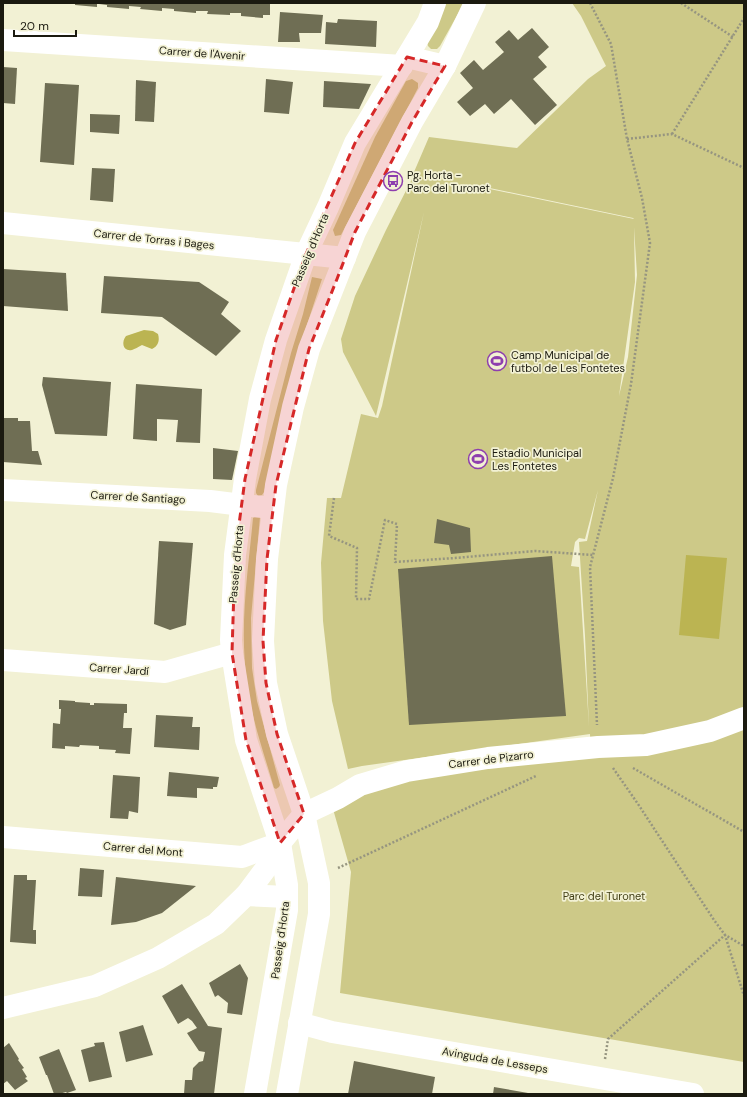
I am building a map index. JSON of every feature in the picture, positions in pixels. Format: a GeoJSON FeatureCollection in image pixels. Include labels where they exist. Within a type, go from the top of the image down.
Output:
{"type":"FeatureCollection","features":[{"type":"Feature","properties":{"kind":"street","name":"Passeig d'Horta"},"geometry":{"type":"LineString","coordinates":[[255,1094],[286,916],[287,885],[280,843],[246,740],[232,653],[235,555],[245,479],[260,399],[276,340],[306,254],[355,143],[428,22],[435,3]]}},
{"type":"Feature","properties":{"kind":"street"},"geometry":{"type":"LineString","coordinates":[[287,1094],[319,914],[319,883],[304,814],[277,734],[266,683],[263,641],[267,559],[276,485],[291,415],[309,349],[355,232],[408,129],[445,66],[475,3]]}},
{"type":"Feature","properties":{"kind":"street","name":"Carrer de l'Avenir"},"geometry":{"type":"LineString","coordinates":[[3,40],[404,62]]}},
{"type":"Feature","properties":{"kind":"street"},"geometry":{"type":"LineString","coordinates":[[404,62],[445,66]]}},
{"type":"Feature","properties":{"kind":"street","name":"Carrer de Torras i Bages"},"geometry":{"type":"LineString","coordinates":[[3,223],[345,258]]}},
{"type":"Feature","properties":{"kind":"street","name":"Carrer de Santiago"},"geometry":{"type":"LineString","coordinates":[[3,490],[210,501],[273,508]]}},
{"type":"Feature","properties":{"kind":"street","name":"Carrer Jardí"},"geometry":{"type":"LineString","coordinates":[[3,660],[166,672],[232,653]]}},
{"type":"Feature","properties":{"kind":"street","name":"Carrer de Pizarro"},"geometry":{"type":"LineString","coordinates":[[3,1008],[95,986],[158,958],[216,924],[246,895],[270,863],[280,843],[304,814],[338,798],[360,785],[407,771],[488,758],[598,747],[646,745],[710,732],[744,718]]}},
{"type":"Feature","properties":{"kind":"street","name":"Carrer del Mont"},"geometry":{"type":"LineString","coordinates":[[3,837],[242,858],[280,843]]}},
{"type":"Feature","properties":{"kind":"street"},"geometry":{"type":"LineString","coordinates":[[246,895],[287,897]]}},
{"type":"Feature","properties":{"kind":"street","name":"Avinguda de Lesseps"},"geometry":{"type":"LineString","coordinates":[[299,1023],[332,1032],[693,1094]]}},
{"type":"Feature","properties":{"kind":"path"},"geometry":{"type":"LineString","coordinates":[[590,3],[611,44],[627,139],[642,198],[650,243],[631,384],[613,478],[590,567],[598,747],[725,935],[744,996]]}},
{"type":"Feature","properties":{"kind":"path"},"geometry":{"type":"LineString","coordinates":[[680,3],[733,37]]}},
{"type":"Feature","properties":{"kind":"path"},"geometry":{"type":"LineString","coordinates":[[672,134],[744,18]]}},
{"type":"Feature","properties":{"kind":"path"},"geometry":{"type":"LineString","coordinates":[[627,139],[672,134],[744,168]]}},
{"type":"Feature","properties":{"kind":"path"},"geometry":{"type":"LineString","coordinates":[[334,498],[329,536],[357,548],[356,599],[369,599],[385,520],[397,524],[395,562],[535,551],[593,555]]}},
{"type":"Feature","properties":{"kind":"path"},"geometry":{"type":"LineString","coordinates":[[632,767],[744,832]]}},
{"type":"Feature","properties":{"kind":"path"},"geometry":{"type":"LineString","coordinates":[[317,877],[541,774]]}},
{"type":"Feature","properties":{"kind":"path"},"geometry":{"type":"LineString","coordinates":[[725,935],[744,946]]}},
{"type":"Feature","properties":{"kind":"path"},"geometry":{"type":"LineString","coordinates":[[601,1079],[608,1039],[725,935]]}},
{"type":"Feature","properties":{"kind":"highlighted area"},"geometry":{"type":"Polygon","coordinates":[[[407,57],[445,66],[412,122],[355,232],[309,349],[276,485],[267,559],[263,641],[266,683],[277,734],[304,814],[280,843],[246,740],[232,653],[235,555],[245,479],[276,340],[306,254],[355,143],[407,57]]]}},
{"type":"Feature","properties":{"kind":"green space"},"geometry":{"type":"Polygon","coordinates":[[[446,3],[464,3],[440,46],[437,49],[431,49],[427,42],[446,3]]]}},
{"type":"Feature","properties":{"kind":"green space","name":"Parc del Turonet"},"geometry":{"type":"Polygon","coordinates":[[[572,3],[744,3],[744,1062],[340,993],[351,872],[333,809],[376,787],[463,770],[591,756],[590,734],[348,769],[332,701],[323,621],[321,563],[327,498],[341,498],[361,414],[378,418],[382,406],[424,212],[376,416],[343,352],[341,339],[355,296],[415,173],[414,172],[429,137],[517,148],[588,79],[606,66],[581,16],[572,3]],[[480,187],[634,219],[633,218],[480,187]],[[634,227],[635,282],[619,396],[628,357],[637,275],[634,227]],[[598,490],[585,539],[579,538],[575,542],[571,566],[579,567],[589,727],[579,542],[587,541],[598,490]]]}},
{"type":"Feature","properties":{"kind":"green space"},"geometry":{"type":"Polygon","coordinates":[[[412,79],[418,83],[418,88],[341,235],[335,236],[333,230],[375,137],[406,81],[412,79]]]}},
{"type":"Feature","properties":{"kind":"green space"},"geometry":{"type":"Polygon","coordinates":[[[312,277],[322,279],[297,355],[264,492],[262,495],[258,496],[256,490],[312,277]]]}},
{"type":"Feature","properties":{"kind":"green space"},"geometry":{"type":"Polygon","coordinates":[[[256,515],[260,517],[251,618],[252,668],[257,701],[280,785],[276,789],[274,788],[255,722],[249,695],[245,661],[245,600],[253,518],[256,515]]]}},
{"type":"Feature","properties":{"kind":"shaded area"},"geometry":{"type":"Polygon","coordinates":[[[144,330],[153,331],[158,334],[159,341],[157,345],[152,349],[142,345],[132,350],[127,350],[123,344],[124,338],[144,330]]]}},
{"type":"Feature","properties":{"kind":"shaded area"},"geometry":{"type":"Polygon","coordinates":[[[686,555],[727,558],[719,639],[679,635],[686,555]]]}},
{"type":"Feature","properties":{"kind":"building"},"geometry":{"type":"Polygon","coordinates":[[[75,3],[97,3],[97,7],[75,5],[75,3]]]}},
{"type":"Feature","properties":{"kind":"building"},"geometry":{"type":"Polygon","coordinates":[[[99,3],[270,3],[270,15],[263,15],[263,18],[241,16],[241,13],[230,13],[230,15],[207,14],[208,11],[196,11],[196,13],[174,11],[174,9],[162,8],[162,11],[140,9],[141,7],[129,6],[129,9],[107,7],[107,5],[99,3]]]}},
{"type":"Feature","properties":{"kind":"building"},"geometry":{"type":"Polygon","coordinates":[[[280,12],[323,15],[321,33],[299,33],[300,42],[278,42],[280,12]]]}},
{"type":"Feature","properties":{"kind":"building"},"geometry":{"type":"Polygon","coordinates":[[[338,19],[377,21],[376,47],[325,44],[326,22],[337,23],[338,19]]]}},
{"type":"Feature","properties":{"kind":"building"},"geometry":{"type":"Polygon","coordinates":[[[532,28],[549,47],[538,57],[547,67],[533,79],[557,105],[535,125],[511,99],[494,114],[485,104],[470,116],[457,102],[473,88],[460,73],[474,60],[483,70],[504,52],[495,42],[509,30],[518,40],[532,28]]]}},
{"type":"Feature","properties":{"kind":"building"},"geometry":{"type":"Polygon","coordinates":[[[3,67],[17,68],[15,104],[3,103],[3,67]]]}},
{"type":"Feature","properties":{"kind":"building"},"geometry":{"type":"Polygon","coordinates":[[[266,79],[293,82],[289,114],[264,112],[266,79]]]}},
{"type":"Feature","properties":{"kind":"building"},"geometry":{"type":"Polygon","coordinates":[[[136,80],[156,82],[154,122],[135,121],[136,80]]]}},
{"type":"Feature","properties":{"kind":"building"},"geometry":{"type":"Polygon","coordinates":[[[324,81],[371,84],[359,109],[323,107],[324,81]]]}},
{"type":"Feature","properties":{"kind":"building"},"geometry":{"type":"Polygon","coordinates":[[[45,83],[79,85],[74,165],[40,162],[45,83]]]}},
{"type":"Feature","properties":{"kind":"building"},"geometry":{"type":"Polygon","coordinates":[[[90,114],[120,115],[119,134],[90,132],[90,114]]]}},
{"type":"Feature","properties":{"kind":"building"},"geometry":{"type":"Polygon","coordinates":[[[92,168],[115,169],[113,202],[90,200],[92,168]]]}},
{"type":"Feature","properties":{"kind":"building"},"geometry":{"type":"Polygon","coordinates":[[[3,269],[66,273],[68,311],[3,306],[3,269]]]}},
{"type":"Feature","properties":{"kind":"building"},"geometry":{"type":"Polygon","coordinates":[[[104,276],[199,282],[229,302],[221,314],[241,331],[216,356],[162,317],[101,313],[104,276]]]}},
{"type":"Feature","properties":{"kind":"building"},"geometry":{"type":"Polygon","coordinates":[[[43,377],[111,382],[107,436],[55,434],[42,385],[43,377]]]}},
{"type":"Feature","properties":{"kind":"building"},"geometry":{"type":"Polygon","coordinates":[[[136,384],[202,389],[200,443],[176,442],[178,420],[157,419],[157,441],[133,439],[136,384]]]}},
{"type":"Feature","properties":{"kind":"building"},"geometry":{"type":"Polygon","coordinates":[[[3,418],[18,418],[18,421],[30,421],[32,451],[38,451],[42,465],[3,462],[3,418]]]}},
{"type":"Feature","properties":{"kind":"building"},"geometry":{"type":"Polygon","coordinates":[[[213,448],[238,451],[232,480],[213,479],[213,448]]]}},
{"type":"Feature","properties":{"kind":"building"},"geometry":{"type":"Polygon","coordinates":[[[437,519],[470,528],[471,552],[451,554],[449,545],[434,543],[437,519]]]}},
{"type":"Feature","properties":{"kind":"building"},"geometry":{"type":"Polygon","coordinates":[[[159,541],[193,543],[186,625],[170,630],[154,624],[159,541]]]}},
{"type":"Feature","properties":{"kind":"building"},"geometry":{"type":"Polygon","coordinates":[[[552,556],[566,716],[409,725],[398,569],[552,556]]]}},
{"type":"Feature","properties":{"kind":"building"},"geometry":{"type":"Polygon","coordinates":[[[59,700],[90,703],[90,705],[94,705],[94,703],[127,704],[127,713],[124,713],[123,728],[132,728],[130,754],[115,753],[116,750],[99,749],[99,746],[80,745],[79,747],[65,746],[65,749],[52,748],[53,723],[60,724],[61,709],[59,709],[59,700]]]}},
{"type":"Feature","properties":{"kind":"building"},"geometry":{"type":"Polygon","coordinates":[[[156,715],[193,717],[192,727],[200,727],[199,750],[154,747],[156,715]]]}},
{"type":"Feature","properties":{"kind":"building"},"geometry":{"type":"Polygon","coordinates":[[[169,772],[219,777],[217,787],[213,787],[213,789],[197,788],[197,798],[167,796],[169,772]]]}},
{"type":"Feature","properties":{"kind":"building"},"geometry":{"type":"Polygon","coordinates":[[[113,775],[140,777],[138,813],[129,811],[128,819],[110,818],[113,775]]]}},
{"type":"Feature","properties":{"kind":"building"},"geometry":{"type":"Polygon","coordinates":[[[80,868],[104,870],[102,897],[78,896],[80,868]]]}},
{"type":"Feature","properties":{"kind":"building"},"geometry":{"type":"Polygon","coordinates":[[[14,875],[27,875],[27,880],[36,880],[33,930],[36,930],[36,944],[10,942],[14,875]]]}},
{"type":"Feature","properties":{"kind":"building"},"geometry":{"type":"Polygon","coordinates":[[[116,877],[196,886],[162,913],[136,922],[111,925],[116,877]]]}},
{"type":"Feature","properties":{"kind":"building"},"geometry":{"type":"Polygon","coordinates":[[[240,964],[248,978],[242,1015],[227,1013],[228,1003],[218,995],[215,997],[209,983],[240,964]]]}},
{"type":"Feature","properties":{"kind":"building"},"geometry":{"type":"Polygon","coordinates":[[[182,984],[208,1026],[222,1028],[214,1094],[184,1094],[185,1080],[192,1080],[193,1068],[199,1062],[203,1061],[205,1052],[199,1051],[187,1033],[197,1028],[192,1021],[188,1018],[178,1024],[162,996],[182,984]]]}},
{"type":"Feature","properties":{"kind":"building"},"geometry":{"type":"Polygon","coordinates":[[[143,1025],[153,1055],[126,1062],[119,1032],[143,1025]]]}},
{"type":"Feature","properties":{"kind":"building"},"geometry":{"type":"Polygon","coordinates":[[[104,1042],[112,1077],[89,1082],[81,1050],[95,1046],[94,1043],[104,1042]]]}},
{"type":"Feature","properties":{"kind":"building"},"geometry":{"type":"Polygon","coordinates":[[[9,1043],[24,1068],[22,1069],[27,1077],[25,1078],[28,1081],[15,1090],[7,1081],[3,1084],[3,1048],[9,1043]]]}},
{"type":"Feature","properties":{"kind":"building"},"geometry":{"type":"Polygon","coordinates":[[[59,1049],[76,1090],[67,1093],[54,1094],[39,1057],[59,1049]]]}},
{"type":"Feature","properties":{"kind":"building"},"geometry":{"type":"Polygon","coordinates":[[[354,1061],[435,1077],[432,1094],[348,1094],[354,1061]]]}},
{"type":"Feature","properties":{"kind":"building"},"geometry":{"type":"Polygon","coordinates":[[[494,1087],[528,1093],[528,1094],[493,1094],[494,1087]]]}},
{"type":"Feature","properties":{"kind":"place","name":"Pg. Horta - Parc del Turonet"},"geometry":{"type":"Point","coordinates":[393,181]}},
{"type":"Feature","properties":{"kind":"place","name":"Camp Municipal de futbol de Les Fontetes"},"geometry":{"type":"Point","coordinates":[497,361]}},
{"type":"Feature","properties":{"kind":"place","name":"Estadio Municipal Les Fontetes"},"geometry":{"type":"Point","coordinates":[478,459]}}]}
